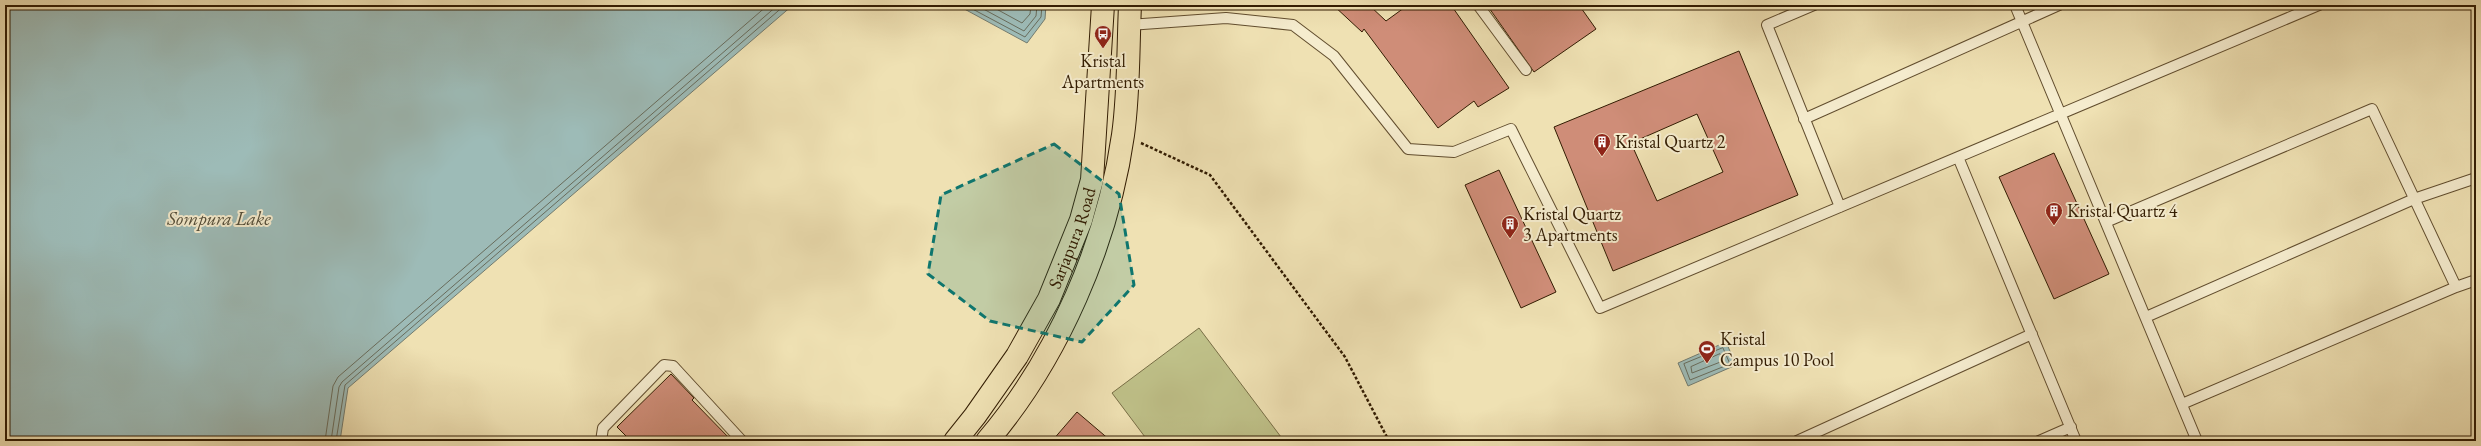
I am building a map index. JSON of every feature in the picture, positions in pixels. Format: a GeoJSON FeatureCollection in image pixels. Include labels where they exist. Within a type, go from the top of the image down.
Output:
{"type":"FeatureCollection","features":[{"type":"Feature","properties":{"kind":"main road"},"geometry":{"type":"LineString","coordinates":[[1103,15],[1130,15]]}},
{"type":"Feature","properties":{"kind":"main road","name":"Sarjapura Road"},"geometry":{"type":"LineString","coordinates":[[955,441],[975,416],[1017,356],[1049,299],[1081,220],[1092,180],[1103,15]]}},
{"type":"Feature","properties":{"kind":"main road","name":"Sarjapura Road"},"geometry":{"type":"LineString","coordinates":[[988,441],[1038,369],[1068,314],[1101,236],[1113,189],[1124,134],[1130,15]]}},
{"type":"Feature","properties":{"kind":"lane"},"geometry":{"type":"LineString","coordinates":[[1478,5],[1526,70]]}},
{"type":"Feature","properties":{"kind":"lane"},"geometry":{"type":"LineString","coordinates":[[1814,5],[1767,24],[1840,207]]}},
{"type":"Feature","properties":{"kind":"lane"},"geometry":{"type":"LineString","coordinates":[[2015,5],[2197,441]]}},
{"type":"Feature","properties":{"kind":"lane"},"geometry":{"type":"LineString","coordinates":[[1804,119],[2059,5]]}},
{"type":"Feature","properties":{"kind":"lane"},"geometry":{"type":"LineString","coordinates":[[1130,15],[1226,18],[1293,25],[1334,56],[1408,149],[1454,152],[1511,129],[1600,308],[2318,5]]}},
{"type":"Feature","properties":{"kind":"lane"},"geometry":{"type":"LineString","coordinates":[[2106,222],[2372,110],[2456,287]]}},
{"type":"Feature","properties":{"kind":"lane"},"geometry":{"type":"LineString","coordinates":[[1958,157],[2076,441]]}},
{"type":"Feature","properties":{"kind":"lane"},"geometry":{"type":"LineString","coordinates":[[2146,317],[2414,199],[2476,178]]}},
{"type":"Feature","properties":{"kind":"lane"},"geometry":{"type":"LineString","coordinates":[[2182,404],[2456,287],[2476,280]]}},
{"type":"Feature","properties":{"kind":"lane"},"geometry":{"type":"LineString","coordinates":[[1797,441],[2032,334]]}},
{"type":"Feature","properties":{"kind":"lane"},"geometry":{"type":"LineString","coordinates":[[601,441],[603,428],[664,365],[673,366],[742,441]]}},
{"type":"Feature","properties":{"kind":"lane"},"geometry":{"type":"LineString","coordinates":[[2039,441],[2070,427]]}},
{"type":"Feature","properties":{"kind":"path"},"geometry":{"type":"LineString","coordinates":[[1124,134],[1210,175],[1345,357],[1389,441]]}},
{"type":"Feature","properties":{"kind":"highlighted area"},"geometry":{"type":"Polygon","coordinates":[[[1054,144],[1119,194],[1134,285],[1082,342],[990,321],[928,274],[941,195],[1054,144]]]}},
{"type":"Feature","properties":{"kind":"green space"},"geometry":{"type":"Polygon","coordinates":[[[1199,328],[1284,441],[1148,441],[1112,393],[1199,328]]]}},
{"type":"Feature","properties":{"kind":"water","name":"Sompura Lake"},"geometry":{"type":"Polygon","coordinates":[[[5,5],[793,5],[348,388],[340,441],[5,441],[5,5]]]}},
{"type":"Feature","properties":{"kind":"water"},"geometry":{"type":"Polygon","coordinates":[[[957,5],[1046,5],[1045,19],[1027,43],[957,5]]]}},
{"type":"Feature","properties":{"kind":"water","name":"Kristal Campus 10 Pool"},"geometry":{"type":"Polygon","coordinates":[[[1726,342],[1736,365],[1688,386],[1678,363],[1726,342]]]}},
{"type":"Feature","properties":{"kind":"building"},"geometry":{"type":"Polygon","coordinates":[[[1333,5],[1369,5],[1386,21],[1408,5],[1451,5],[1509,88],[1478,107],[1474,101],[1438,128],[1364,29],[1362,32],[1333,5]]]}},
{"type":"Feature","properties":{"kind":"building"},"geometry":{"type":"Polygon","coordinates":[[[1487,5],[1579,5],[1596,29],[1534,72],[1487,5]]]}},
{"type":"Feature","properties":{"kind":"building","name":"Kristal Quartz 2"},"geometry":{"type":"Polygon","coordinates":[[[1739,51],[1798,195],[1613,271],[1554,127],[1739,51]],[[1697,114],[1631,143],[1657,201],[1723,172],[1697,114]]]}},
{"type":"Feature","properties":{"kind":"building","name":"Kristal Quartz 4"},"geometry":{"type":"Polygon","coordinates":[[[2054,153],[2109,274],[2054,299],[1999,177],[2054,153]]]}},
{"type":"Feature","properties":{"kind":"building","name":"Kristal Quartz 3 Apartments"},"geometry":{"type":"Polygon","coordinates":[[[1499,170],[1556,292],[1521,308],[1465,185],[1499,170]]]}},
{"type":"Feature","properties":{"kind":"building"},"geometry":{"type":"Polygon","coordinates":[[[671,374],[694,398],[692,400],[732,441],[631,441],[617,427],[671,374]]]}},
{"type":"Feature","properties":{"kind":"building"},"geometry":{"type":"Polygon","coordinates":[[[1077,412],[1111,441],[1052,441],[1077,412]]]}},
{"type":"Feature","properties":{"kind":"place","name":"Kristal Apartments"},"geometry":{"type":"Point","coordinates":[1103,49]}},
{"type":"Feature","properties":{"kind":"place","name":"Kristal Quartz 2"},"geometry":{"type":"Point","coordinates":[1602,157]}},
{"type":"Feature","properties":{"kind":"place","name":"Kristal Quartz 4"},"geometry":{"type":"Point","coordinates":[2054,226]}},
{"type":"Feature","properties":{"kind":"place","name":"Kristal Quartz 3 Apartments"},"geometry":{"type":"Point","coordinates":[1510,239]}},
{"type":"Feature","properties":{"kind":"place","name":"Kristal Campus 10 Pool"},"geometry":{"type":"Point","coordinates":[1707,364]}}]}
